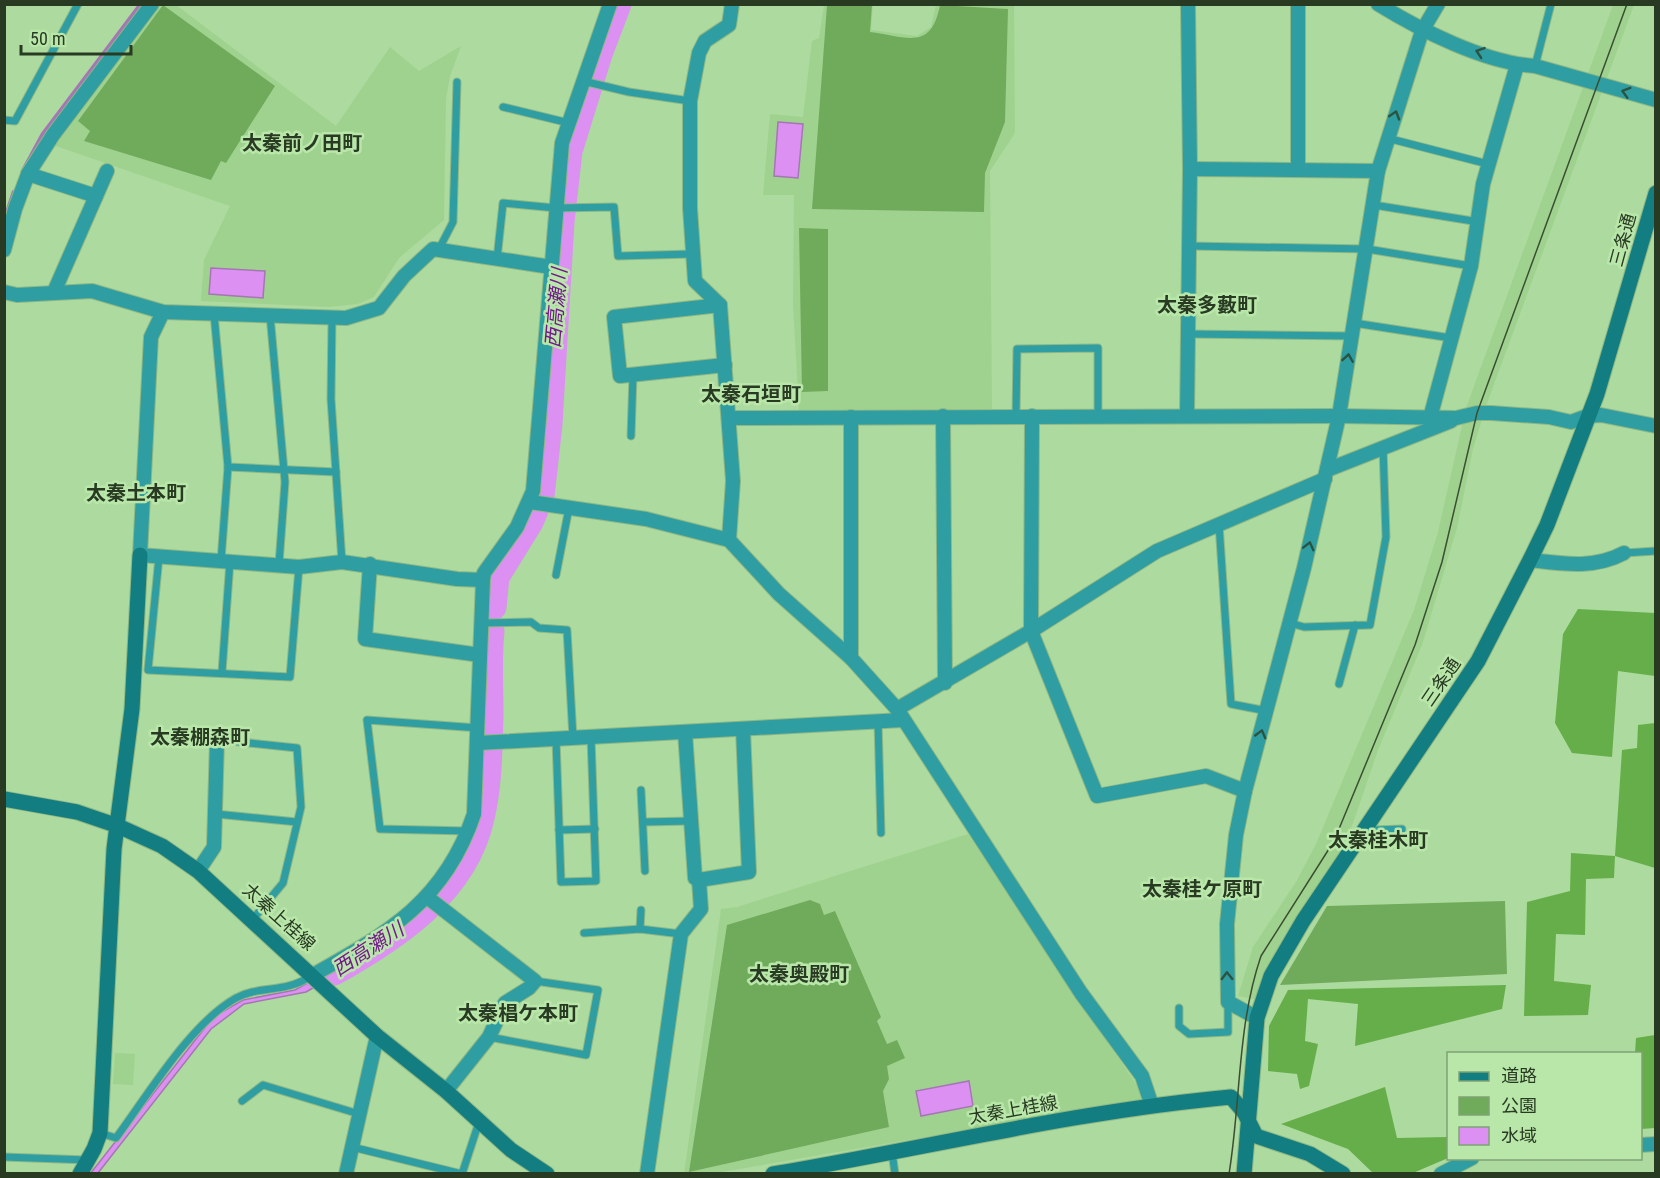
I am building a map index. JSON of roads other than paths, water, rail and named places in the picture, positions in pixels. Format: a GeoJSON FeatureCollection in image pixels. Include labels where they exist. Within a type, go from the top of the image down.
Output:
{"type":"FeatureCollection","features":[{"type":"Feature","properties":{"kind":"main road","name":"三条通"},"geometry":{"type":"LineString","coordinates":[[1244,1173],[1257,1018],[1270,976],[1302,921],[1478,661],[1530,560],[1547,525],[1597,393],[1650,238],[1656,193]]}},
{"type":"Feature","properties":{"kind":"main road"},"geometry":{"type":"LineString","coordinates":[[80,1173],[100,1133],[114,849],[132,709],[140,555]]}},
{"type":"Feature","properties":{"kind":"main road","name":"太秦上桂線"},"geometry":{"type":"LineString","coordinates":[[4,799],[77,812],[118,826],[162,846],[198,871],[253,919],[377,1036],[446,1091],[511,1150],[547,1173]]}},
{"type":"Feature","properties":{"kind":"main road","name":"太秦上桂線"},"geometry":{"type":"LineString","coordinates":[[774,1173],[824,1169],[892,1152],[1152,1106],[1231,1097],[1245,1112],[1247,1121]]}},
{"type":"Feature","properties":{"kind":"main road"},"geometry":{"type":"LineString","coordinates":[[1247,1121],[1256,1136],[1310,1154],[1343,1173]]}},
{"type":"Feature","properties":{"kind":"street"},"geometry":{"type":"LineString","coordinates":[[4,250],[15,209],[28,174],[53,135],[152,4]]}},
{"type":"Feature","properties":{"kind":"street"},"geometry":{"type":"LineString","coordinates":[[536,503],[533,491],[551,267],[563,209],[562,143],[569,123],[590,83],[610,4]]}},
{"type":"Feature","properties":{"kind":"street"},"geometry":{"type":"LineString","coordinates":[[729,540],[733,481],[720,305],[695,281],[692,254],[690,101],[699,53],[705,41],[729,25],[732,4]]}},
{"type":"Feature","properties":{"kind":"street"},"geometry":{"type":"LineString","coordinates":[[1187,416],[1190,168],[1188,4]]}},
{"type":"Feature","properties":{"kind":"street"},"geometry":{"type":"LineString","coordinates":[[1298,4],[1298,170]]}},
{"type":"Feature","properties":{"kind":"street"},"geometry":{"type":"LineString","coordinates":[[1378,4],[1422,32],[1517,65],[1535,66],[1656,100]]}},
{"type":"Feature","properties":{"kind":"street"},"geometry":{"type":"LineString","coordinates":[[1257,1018],[1228,1002],[1228,913],[1236,835],[1245,791],[1290,623],[1339,416],[1378,171],[1422,32],[1438,4]]}},
{"type":"Feature","properties":{"kind":"street"},"geometry":{"type":"LineString","coordinates":[[1430,418],[1471,266],[1483,184],[1517,65]]}},
{"type":"Feature","properties":{"kind":"street"},"geometry":{"type":"LineString","coordinates":[[1190,168],[1378,171]]}},
{"type":"Feature","properties":{"kind":"street"},"geometry":{"type":"LineString","coordinates":[[54,292],[107,171]]}},
{"type":"Feature","properties":{"kind":"street"},"geometry":{"type":"LineString","coordinates":[[28,174],[96,196]]}},
{"type":"Feature","properties":{"kind":"street"},"geometry":{"type":"LineString","coordinates":[[4,292],[17,295],[92,291],[163,312],[332,319],[353,317],[379,308],[404,276],[428,253],[439,249],[551,267]]}},
{"type":"Feature","properties":{"kind":"street"},"geometry":{"type":"LineString","coordinates":[[720,305],[614,317],[620,376],[725,365]]}},
{"type":"Feature","properties":{"kind":"street"},"geometry":{"type":"LineString","coordinates":[[163,312],[151,337],[140,555],[299,567],[342,562],[370,564],[457,579],[483,580]]}},
{"type":"Feature","properties":{"kind":"street"},"geometry":{"type":"LineString","coordinates":[[730,418],[1339,416],[1456,418],[1491,413],[1549,417],[1571,422],[1587,416],[1601,415],[1656,426]]}},
{"type":"Feature","properties":{"kind":"street"},"geometry":{"type":"LineString","coordinates":[[943,416],[945,683]]}},
{"type":"Feature","properties":{"kind":"street"},"geometry":{"type":"LineString","coordinates":[[1032,416],[1031,631],[1097,796],[1206,776],[1245,791]]}},
{"type":"Feature","properties":{"kind":"street"},"geometry":{"type":"LineString","coordinates":[[850,658],[851,417]]}},
{"type":"Feature","properties":{"kind":"street"},"geometry":{"type":"LineString","coordinates":[[478,743],[878,721],[900,714],[945,683],[1157,551],[1383,447],[1456,418]]}},
{"type":"Feature","properties":{"kind":"street"},"geometry":{"type":"LineString","coordinates":[[536,503],[646,519],[729,540],[779,594],[850,658],[900,714],[1081,993],[1143,1076],[1152,1106]]}},
{"type":"Feature","properties":{"kind":"street"},"geometry":{"type":"LineString","coordinates":[[317,979],[386,932],[427,897],[468,831],[474,814],[484,573],[536,503]]}},
{"type":"Feature","properties":{"kind":"street"},"geometry":{"type":"LineString","coordinates":[[1530,560],[1581,566],[1609,561],[1624,553]]}},
{"type":"Feature","properties":{"kind":"street"},"geometry":{"type":"LineString","coordinates":[[370,564],[365,639],[480,655]]}},
{"type":"Feature","properties":{"kind":"street"},"geometry":{"type":"LineString","coordinates":[[685,732],[694,878],[699,880],[749,872],[743,729]]}},
{"type":"Feature","properties":{"kind":"street"},"geometry":{"type":"LineString","coordinates":[[198,871],[214,847],[217,740]]}},
{"type":"Feature","properties":{"kind":"street"},"geometry":{"type":"LineString","coordinates":[[647,1173],[681,934],[701,909],[699,880]]}},
{"type":"Feature","properties":{"kind":"street"},"geometry":{"type":"LineString","coordinates":[[427,897],[535,981],[529,988],[505,1003],[489,1037],[446,1091]]}},
{"type":"Feature","properties":{"kind":"street"},"geometry":{"type":"LineString","coordinates":[[346,1173],[377,1036]]}},
{"type":"Feature","properties":{"kind":"street"},"geometry":{"type":"LineString","coordinates":[[1441,1173],[1468,1160]]}},
{"type":"Feature","properties":{"kind":"lane"},"geometry":{"type":"LineString","coordinates":[[4,120],[15,121],[78,4]]}},
{"type":"Feature","properties":{"kind":"lane"},"geometry":{"type":"LineString","coordinates":[[1535,66],[1551,4]]}},
{"type":"Feature","properties":{"kind":"lane"},"geometry":{"type":"LineString","coordinates":[[439,249],[453,222],[458,82]]}},
{"type":"Feature","properties":{"kind":"lane"},"geometry":{"type":"LineString","coordinates":[[590,83],[690,101]]}},
{"type":"Feature","properties":{"kind":"lane"},"geometry":{"type":"LineString","coordinates":[[503,107],[569,123]]}},
{"type":"Feature","properties":{"kind":"lane"},"geometry":{"type":"LineString","coordinates":[[1387,138],[1488,164]]}},
{"type":"Feature","properties":{"kind":"lane"},"geometry":{"type":"LineString","coordinates":[[498,259],[503,203],[563,209],[614,207],[618,256],[692,254]]}},
{"type":"Feature","properties":{"kind":"lane"},"geometry":{"type":"LineString","coordinates":[[1374,205],[1479,222]]}},
{"type":"Feature","properties":{"kind":"lane"},"geometry":{"type":"LineString","coordinates":[[1189,246],[1367,249],[1471,266]]}},
{"type":"Feature","properties":{"kind":"lane"},"geometry":{"type":"LineString","coordinates":[[214,314],[228,467],[222,672]]}},
{"type":"Feature","properties":{"kind":"lane"},"geometry":{"type":"LineString","coordinates":[[270,315],[285,470],[279,564]]}},
{"type":"Feature","properties":{"kind":"lane"},"geometry":{"type":"LineString","coordinates":[[332,319],[331,399],[342,562]]}},
{"type":"Feature","properties":{"kind":"lane"},"geometry":{"type":"LineString","coordinates":[[1188,334],[1352,330],[1451,338]]}},
{"type":"Feature","properties":{"kind":"lane"},"geometry":{"type":"LineString","coordinates":[[1016,416],[1017,349],[1098,348],[1098,416]]}},
{"type":"Feature","properties":{"kind":"lane"},"geometry":{"type":"LineString","coordinates":[[631,436],[633,375]]}},
{"type":"Feature","properties":{"kind":"lane"},"geometry":{"type":"LineString","coordinates":[[1290,623],[1304,627],[1370,625],[1386,537],[1383,447]]}},
{"type":"Feature","properties":{"kind":"lane"},"geometry":{"type":"LineString","coordinates":[[228,467],[336,472]]}},
{"type":"Feature","properties":{"kind":"lane"},"geometry":{"type":"LineString","coordinates":[[556,575],[569,508]]}},
{"type":"Feature","properties":{"kind":"lane"},"geometry":{"type":"LineString","coordinates":[[1219,524],[1231,704],[1267,711]]}},
{"type":"Feature","properties":{"kind":"lane"},"geometry":{"type":"LineString","coordinates":[[1624,553],[1656,551]]}},
{"type":"Feature","properties":{"kind":"lane"},"geometry":{"type":"LineString","coordinates":[[159,557],[148,670],[290,677],[299,567]]}},
{"type":"Feature","properties":{"kind":"lane"},"geometry":{"type":"LineString","coordinates":[[482,623],[531,622],[539,628],[567,630],[573,738]]}},
{"type":"Feature","properties":{"kind":"lane"},"geometry":{"type":"LineString","coordinates":[[1339,684],[1355,625]]}},
{"type":"Feature","properties":{"kind":"lane"},"geometry":{"type":"LineString","coordinates":[[468,831],[380,828],[367,720],[479,728]]}},
{"type":"Feature","properties":{"kind":"lane"},"geometry":{"type":"LineString","coordinates":[[878,721],[881,833]]}},
{"type":"Feature","properties":{"kind":"lane"},"geometry":{"type":"LineString","coordinates":[[184,736],[297,748],[301,807],[283,884],[253,919]]}},
{"type":"Feature","properties":{"kind":"lane"},"geometry":{"type":"LineString","coordinates":[[556,739],[561,882],[597,881],[591,737]]}},
{"type":"Feature","properties":{"kind":"lane"},"geometry":{"type":"LineString","coordinates":[[641,790],[645,871]]}},
{"type":"Feature","properties":{"kind":"lane"},"geometry":{"type":"LineString","coordinates":[[216,814],[297,822]]}},
{"type":"Feature","properties":{"kind":"lane"},"geometry":{"type":"LineString","coordinates":[[643,822],[691,821]]}},
{"type":"Feature","properties":{"kind":"lane"},"geometry":{"type":"LineString","coordinates":[[1368,825],[1374,830],[1402,829]]}},
{"type":"Feature","properties":{"kind":"lane"},"geometry":{"type":"LineString","coordinates":[[559,830],[595,829]]}},
{"type":"Feature","properties":{"kind":"lane"},"geometry":{"type":"LineString","coordinates":[[640,929],[641,910]]}},
{"type":"Feature","properties":{"kind":"lane"},"geometry":{"type":"LineString","coordinates":[[584,933],[640,929],[681,934]]}},
{"type":"Feature","properties":{"kind":"lane"},"geometry":{"type":"LineString","coordinates":[[100,1133],[116,1138],[210,1016],[240,997],[290,988],[317,979]]}},
{"type":"Feature","properties":{"kind":"lane"},"geometry":{"type":"LineString","coordinates":[[489,1037],[586,1055],[598,990],[535,981]]}},
{"type":"Feature","properties":{"kind":"lane"},"geometry":{"type":"LineString","coordinates":[[1179,1008],[1179,1026],[1189,1034],[1228,1032],[1228,1002]]}},
{"type":"Feature","properties":{"kind":"lane"},"geometry":{"type":"LineString","coordinates":[[242,1101],[263,1085],[359,1114]]}},
{"type":"Feature","properties":{"kind":"lane"},"geometry":{"type":"LineString","coordinates":[[352,1147],[462,1173],[479,1122]]}},
{"type":"Feature","properties":{"kind":"lane"},"geometry":{"type":"LineString","coordinates":[[892,1152],[895,1173]]}},
{"type":"Feature","properties":{"kind":"lane"},"geometry":{"type":"LineString","coordinates":[[4,1157],[88,1160]]}},
{"type":"Feature","properties":{"kind":"water"},"geometry":{"type":"Polygon","coordinates":[[[778,122],[803,124],[798,178],[774,176],[778,122]]]}},
{"type":"Feature","properties":{"kind":"water"},"geometry":{"type":"Polygon","coordinates":[[[211,268],[265,271],[263,298],[209,294],[211,268]]]}},
{"type":"Feature","properties":{"kind":"water"},"geometry":{"type":"Polygon","coordinates":[[[363,952],[366,958],[306,992],[244,1004],[211,1029],[98,1173],[90,1174],[207,1025],[220,1013],[243,1000],[295,990],[363,952]]]}},
{"type":"Feature","properties":{"kind":"water"},"geometry":{"type":"Polygon","coordinates":[[[969,1081],[973,1106],[921,1116],[916,1091],[969,1081]]]}},
{"type":"Feature","properties":{"kind":"waterway"},"geometry":{"type":"LineString","coordinates":[[23,171],[43,134],[141,4]]}},
{"type":"Feature","properties":{"kind":"waterway","name":"西高瀬川"},"geometry":{"type":"LineString","coordinates":[[493,607],[496,577],[530,522],[541,496],[549,424],[561,222],[569,151],[599,54],[618,4]]}},
{"type":"Feature","properties":{"kind":"waterway"},"geometry":{"type":"LineString","coordinates":[[4,222],[14,192]]}},
{"type":"Feature","properties":{"kind":"waterway","name":"西高瀬川"},"geometry":{"type":"LineString","coordinates":[[334,972],[380,944],[424,910],[444,890],[460,868],[473,844],[484,805],[487,780],[491,631]]}},
{"type":"Feature","properties":{"kind":"tram line"},"geometry":{"type":"LineString","coordinates":[[1229,1174],[1243,1036],[1253,982],[1261,956],[1334,841],[1415,645],[1442,562],[1477,413],[1627,4]]}},
{"type":"Feature","properties":{"kind":"district","name":"太秦前ノ田町"},"geometry":{"type":"Point","coordinates":[302,143]}},
{"type":"Feature","properties":{"kind":"district","name":"太秦多藪町"},"geometry":{"type":"Point","coordinates":[1207,305]}},
{"type":"Feature","properties":{"kind":"district","name":"太秦石垣町"},"geometry":{"type":"Point","coordinates":[751,394]}},
{"type":"Feature","properties":{"kind":"district","name":"太秦土本町"},"geometry":{"type":"Point","coordinates":[136,493]}},
{"type":"Feature","properties":{"kind":"district","name":"太秦棚森町"},"geometry":{"type":"Point","coordinates":[200,737]}},
{"type":"Feature","properties":{"kind":"district","name":"太秦桂木町"},"geometry":{"type":"Point","coordinates":[1378,840]}},
{"type":"Feature","properties":{"kind":"district","name":"太秦桂ケ原町"},"geometry":{"type":"Point","coordinates":[1202,889]}},
{"type":"Feature","properties":{"kind":"district","name":"太秦奥殿町"},"geometry":{"type":"Point","coordinates":[799,974]}},
{"type":"Feature","properties":{"kind":"district","name":"太秦椙ケ本町"},"geometry":{"type":"Point","coordinates":[518,1013]}}]}
